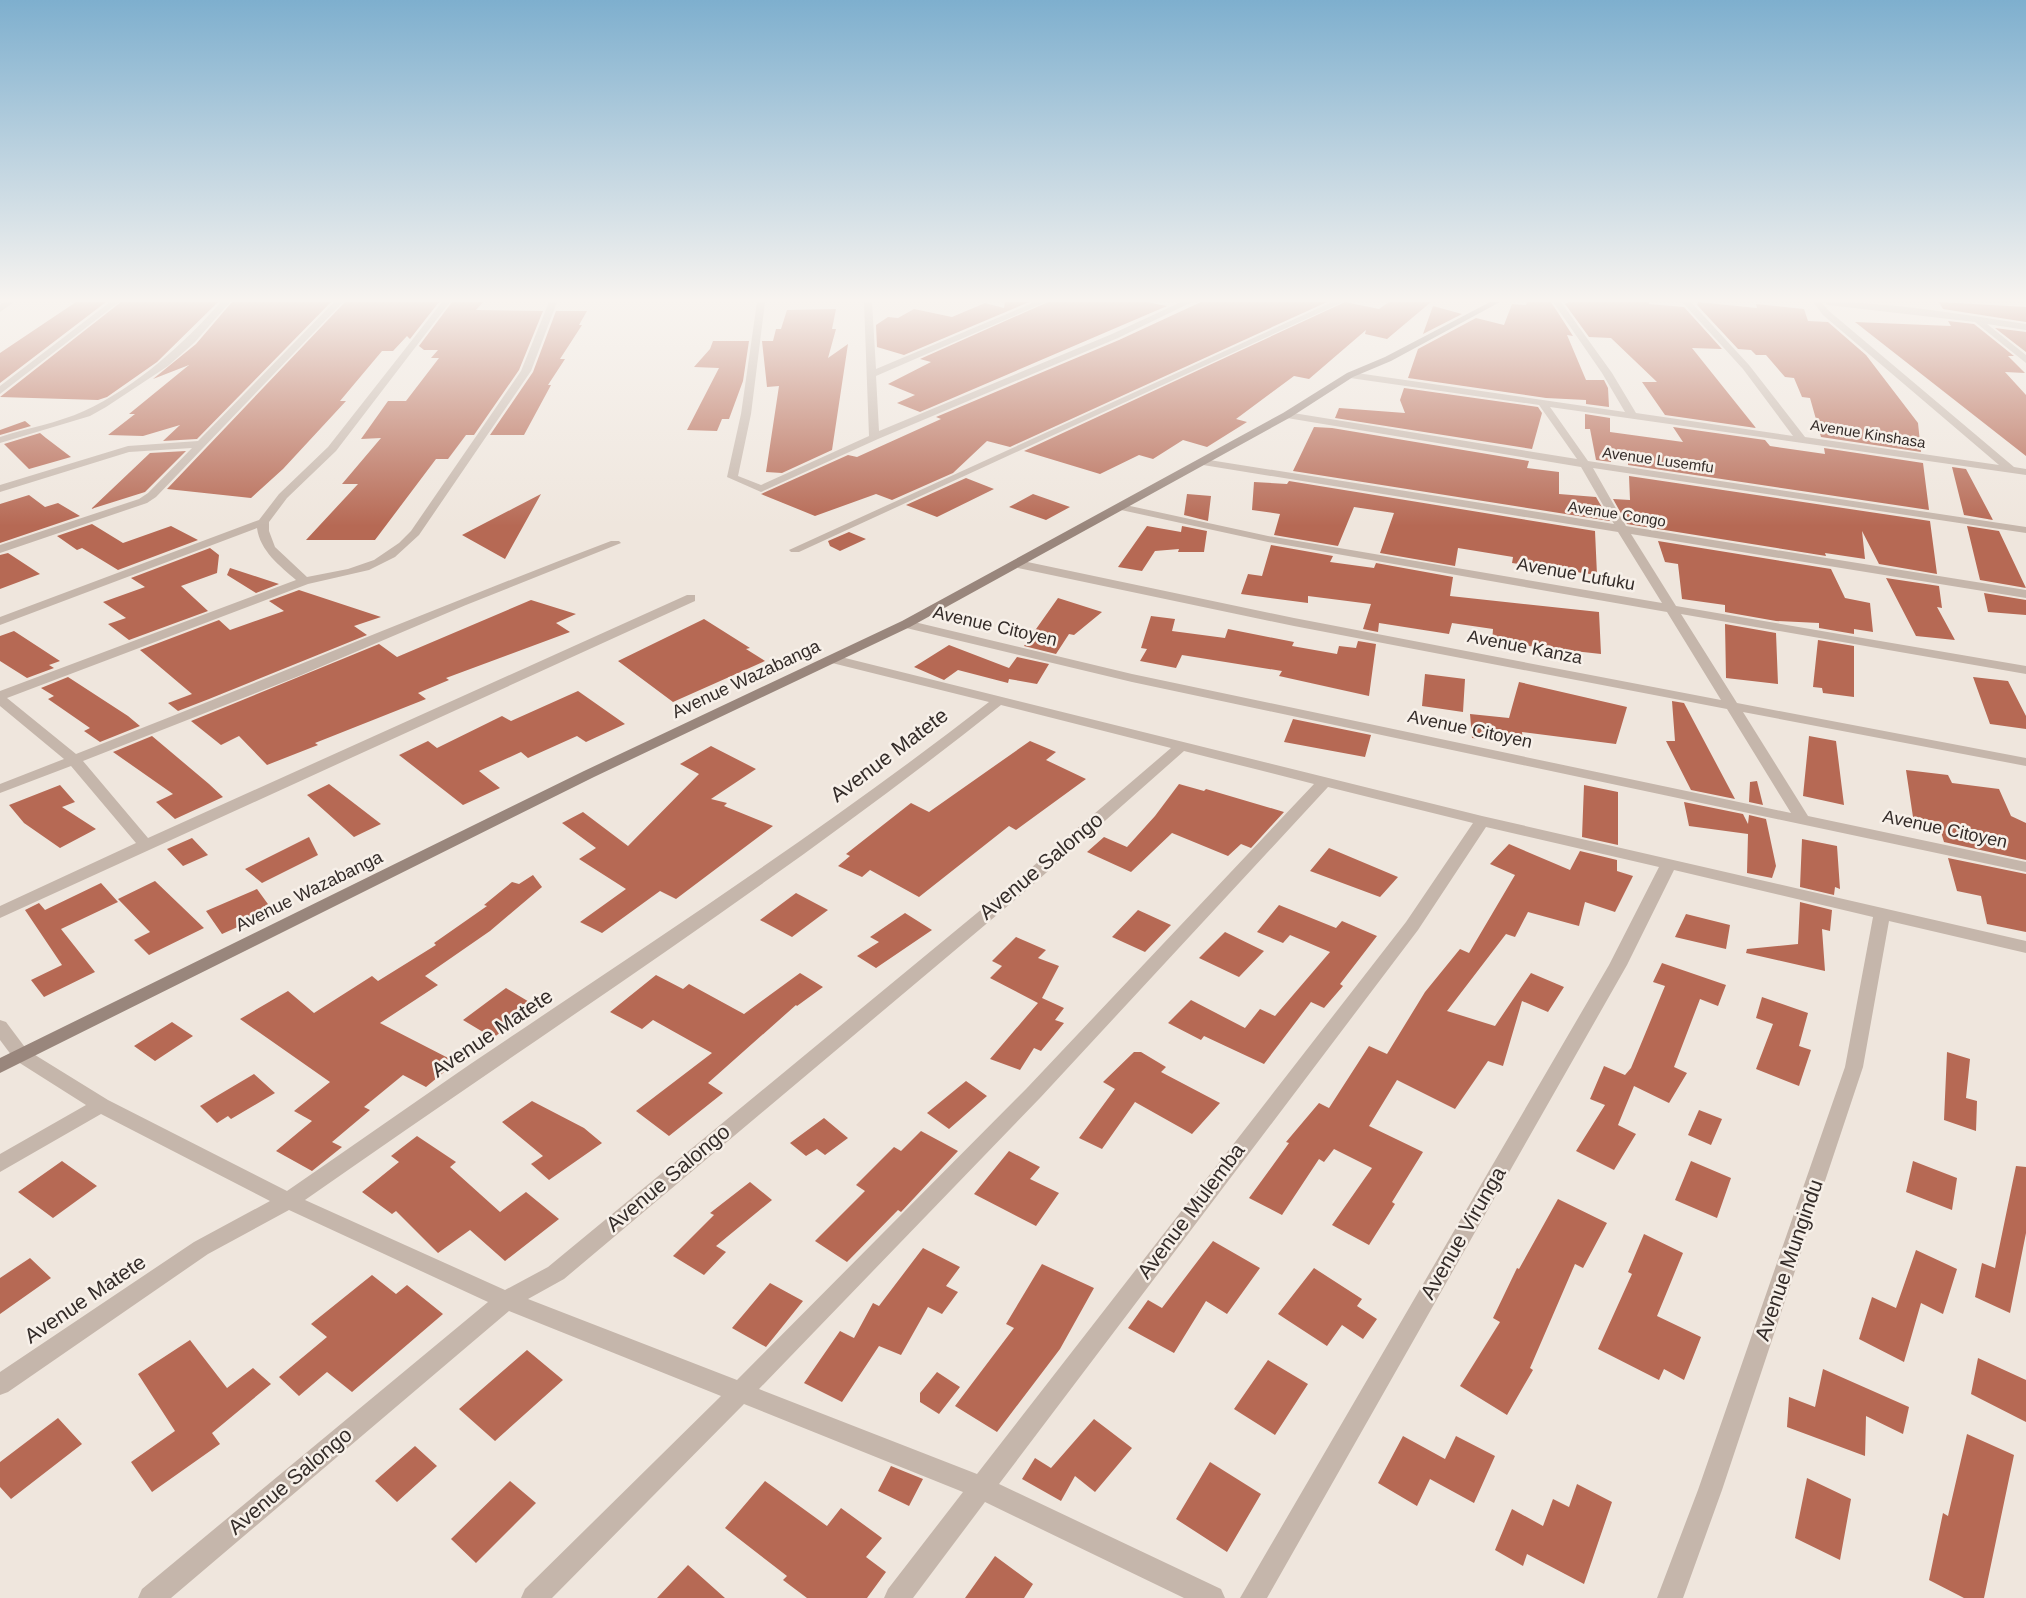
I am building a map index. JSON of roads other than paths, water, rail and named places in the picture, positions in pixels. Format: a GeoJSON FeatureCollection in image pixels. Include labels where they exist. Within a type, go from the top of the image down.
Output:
{"type":"FeatureCollection","features":[{"type":"Feature","properties":{"kind":"main road","name":"Avenue Wazabanga"},"geometry":{"type":"LineString","coordinates":[[0,1066],[578,779],[906,624],[1287,415],[1348,377]]}},
{"type":"Feature","properties":{"kind":"street"},"geometry":{"type":"LineString","coordinates":[[0,391],[19,377]]}},
{"type":"Feature","properties":{"kind":"street"},"geometry":{"type":"LineString","coordinates":[[0,440],[54,425],[103,405],[146,377]]}},
{"type":"Feature","properties":{"kind":"street"},"geometry":{"type":"LineString","coordinates":[[0,549],[143,501],[170,479],[267,377]]}},
{"type":"Feature","properties":{"kind":"street"},"geometry":{"type":"LineString","coordinates":[[0,621],[263,522],[284,496],[332,449],[388,377]]}},
{"type":"Feature","properties":{"kind":"street"},"geometry":{"type":"LineString","coordinates":[[144,843],[73,759],[0,698],[305,581],[368,568],[398,552],[415,533],[522,377]]}},
{"type":"Feature","properties":{"kind":"street"},"geometry":{"type":"LineString","coordinates":[[751,377],[746,414],[732,477],[761,489],[874,437],[1018,377]]}},
{"type":"Feature","properties":{"kind":"street"},"geometry":{"type":"LineString","coordinates":[[873,377],[874,437]]}},
{"type":"Feature","properties":{"kind":"street"},"geometry":{"type":"LineString","coordinates":[[795,549],[936,488],[1173,377]]}},
{"type":"Feature","properties":{"kind":"street","name":"Avenue Kinshasa"},"geometry":{"type":"LineString","coordinates":[[1360,377],[1543,405],[1631,413],[1680,423],[2026,472]]}},
{"type":"Feature","properties":{"kind":"street"},"geometry":{"type":"LineString","coordinates":[[1609,377],[1631,413]]}},
{"type":"Feature","properties":{"kind":"street"},"geometry":{"type":"LineString","coordinates":[[1753,377],[1801,439]]}},
{"type":"Feature","properties":{"kind":"street"},"geometry":{"type":"LineString","coordinates":[[1901,377],[2011,470]]}},
{"type":"Feature","properties":{"kind":"street"},"geometry":{"type":"LineString","coordinates":[[1543,405],[1585,464],[1623,531],[1736,708],[1802,818]]}},
{"type":"Feature","properties":{"kind":"street","name":"Avenue Lusemfu"},"geometry":{"type":"LineString","coordinates":[[1287,415],[1585,464],[2026,530]]}},
{"type":"Feature","properties":{"kind":"street"},"geometry":{"type":"LineString","coordinates":[[0,489],[128,449],[201,444]]}},
{"type":"Feature","properties":{"kind":"street","name":"Avenue Congo"},"geometry":{"type":"LineString","coordinates":[[1203,462],[2026,594]]}},
{"type":"Feature","properties":{"kind":"street","name":"Avenue Lufuku"},"geometry":{"type":"LineString","coordinates":[[1121,507],[1268,539],[2026,670]]}},
{"type":"Feature","properties":{"kind":"street"},"geometry":{"type":"LineString","coordinates":[[263,522],[264,536],[280,561],[305,581]]}},
{"type":"Feature","properties":{"kind":"street"},"geometry":{"type":"LineString","coordinates":[[0,789],[615,543]]}},
{"type":"Feature","properties":{"kind":"street","name":"Avenue Kanza"},"geometry":{"type":"LineString","coordinates":[[1018,564],[1736,708],[2026,762]]}},
{"type":"Feature","properties":{"kind":"street"},"geometry":{"type":"LineString","coordinates":[[0,913],[144,843],[545,667],[691,598]]}},
{"type":"Feature","properties":{"kind":"street","name":"Avenue Citoyen"},"geometry":{"type":"LineString","coordinates":[[906,624],[1132,678],[2026,867]]}},
{"type":"Feature","properties":{"kind":"street"},"geometry":{"type":"LineString","coordinates":[[833,659],[1179,748],[1668,866],[2026,947]]}},
{"type":"Feature","properties":{"kind":"street","name":"Avenue Matete"},"geometry":{"type":"LineString","coordinates":[[0,1385],[201,1248],[288,1201],[476,1070],[724,903],[940,747],[997,702]]}},
{"type":"Feature","properties":{"kind":"street","name":"Avenue Salongo"},"geometry":{"type":"LineString","coordinates":[[151,1598],[506,1300],[556,1273],[1023,884],[1179,748]]}},
{"type":"Feature","properties":{"kind":"street"},"geometry":{"type":"LineString","coordinates":[[534,1598],[742,1392],[1185,935],[1324,782]]}},
{"type":"Feature","properties":{"kind":"street","name":"Avenue Mulemba"},"geometry":{"type":"LineString","coordinates":[[897,1598],[1412,926],[1482,821]]}},
{"type":"Feature","properties":{"kind":"street","name":"Avenue Virunga"},"geometry":{"type":"LineString","coordinates":[[1253,1598],[1618,965],[1668,866]]}},
{"type":"Feature","properties":{"kind":"street","name":"Avenue Mungindu"},"geometry":{"type":"LineString","coordinates":[[1670,1598],[1714,1479],[1854,1067],[1882,915]]}},
{"type":"Feature","properties":{"kind":"street"},"geometry":{"type":"LineString","coordinates":[[0,1027],[21,1055],[101,1105],[288,1201],[506,1300],[980,1487],[1212,1598]]}},
{"type":"Feature","properties":{"kind":"street"},"geometry":{"type":"LineString","coordinates":[[0,1164],[101,1105]]}}]}
